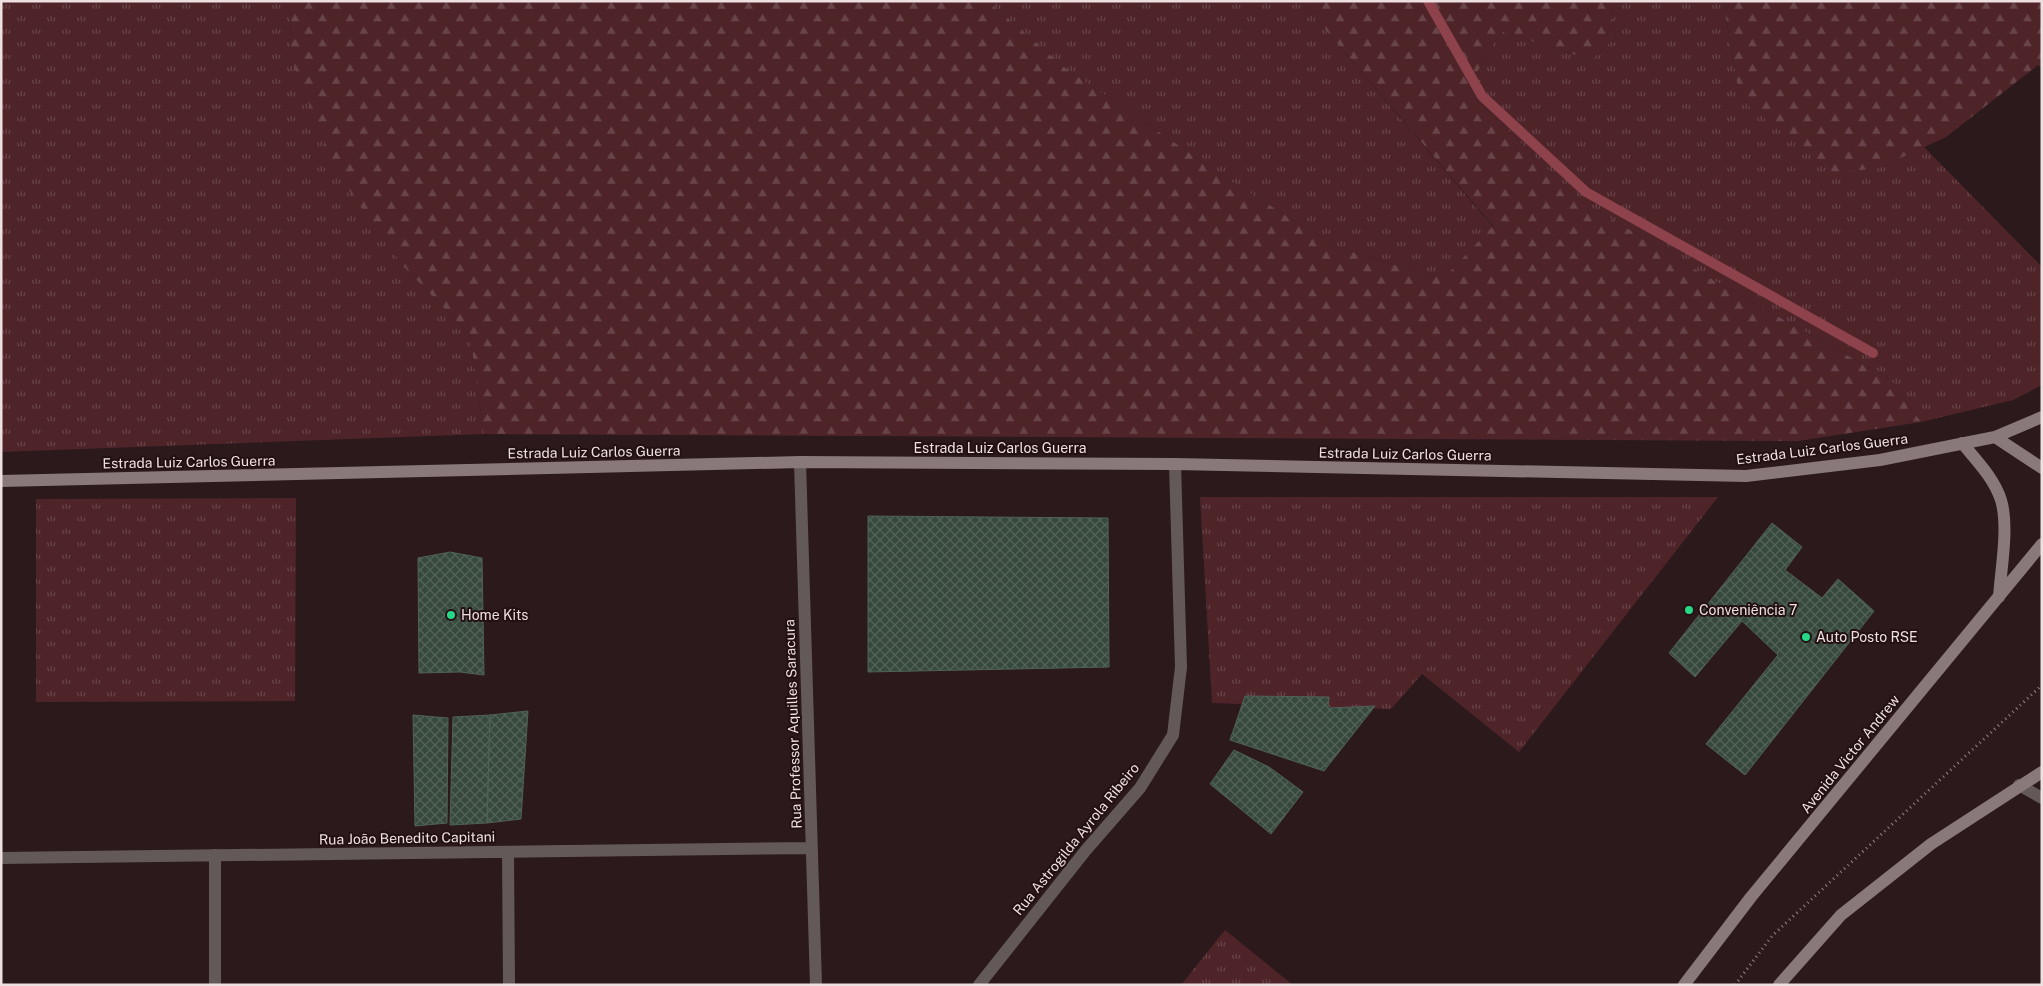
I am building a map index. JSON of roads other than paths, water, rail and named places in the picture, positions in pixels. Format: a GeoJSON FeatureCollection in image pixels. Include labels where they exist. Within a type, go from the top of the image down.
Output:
{"type":"FeatureCollection","features":[{"type":"Feature","properties":{"kind":"street","name":"Estrada Luiz Carlos Guerra"},"geometry":{"type":"LineString","coordinates":[[1,481],[800,462],[1175,464],[1746,476],[1880,460],[1995,437],[2042,417]]}},
{"type":"Feature","properties":{"kind":"street"},"geometry":{"type":"LineString","coordinates":[[1995,437],[2042,468]]}},
{"type":"Feature","properties":{"kind":"street"},"geometry":{"type":"LineString","coordinates":[[1962,443],[1986,472],[2001,501],[2004,534],[1998,596]]}},
{"type":"Feature","properties":{"kind":"street","name":"Rua Professor Aquilles Saracura"},"geometry":{"type":"LineString","coordinates":[[800,462],[816,985]]}},
{"type":"Feature","properties":{"kind":"street","name":"Rua Astrogilda Ayrola Ribeiro"},"geometry":{"type":"LineString","coordinates":[[979,985],[1086,850],[1140,788],[1173,735],[1181,667],[1175,464]]}},
{"type":"Feature","properties":{"kind":"street","name":"Avenida Victor Andrew"},"geometry":{"type":"LineString","coordinates":[[1684,985],[1758,890],[2042,544]]}},
{"type":"Feature","properties":{"kind":"street"},"geometry":{"type":"LineString","coordinates":[[1779,985],[1841,916],[1931,844],[2019,785],[2042,772]]}},
{"type":"Feature","properties":{"kind":"street"},"geometry":{"type":"LineString","coordinates":[[2019,785],[2042,798]]}},
{"type":"Feature","properties":{"kind":"street","name":"Rua João Benedito Capitani"},"geometry":{"type":"LineString","coordinates":[[1,858],[812,848]]}},
{"type":"Feature","properties":{"kind":"street"},"geometry":{"type":"LineString","coordinates":[[508,852],[509,985]]}},
{"type":"Feature","properties":{"kind":"street"},"geometry":{"type":"LineString","coordinates":[[215,855],[215,985]]}},
{"type":"Feature","properties":{"kind":"street"},"geometry":{"type":"LineString","coordinates":[[817,970],[825,985]]}},
{"type":"Feature","properties":{"kind":"waterway"},"geometry":{"type":"LineString","coordinates":[[1428,1],[1482,96],[1586,192],[1873,353]]}},
{"type":"Feature","properties":{"kind":"place","name":"Conveniência 7"},"geometry":{"type":"Point","coordinates":[1689,610]}},
{"type":"Feature","properties":{"kind":"place","name":"Home Kits"},"geometry":{"type":"Point","coordinates":[451,615]}},
{"type":"Feature","properties":{"kind":"place","name":"Auto Posto RSE"},"geometry":{"type":"Point","coordinates":[1806,637]}}]}
